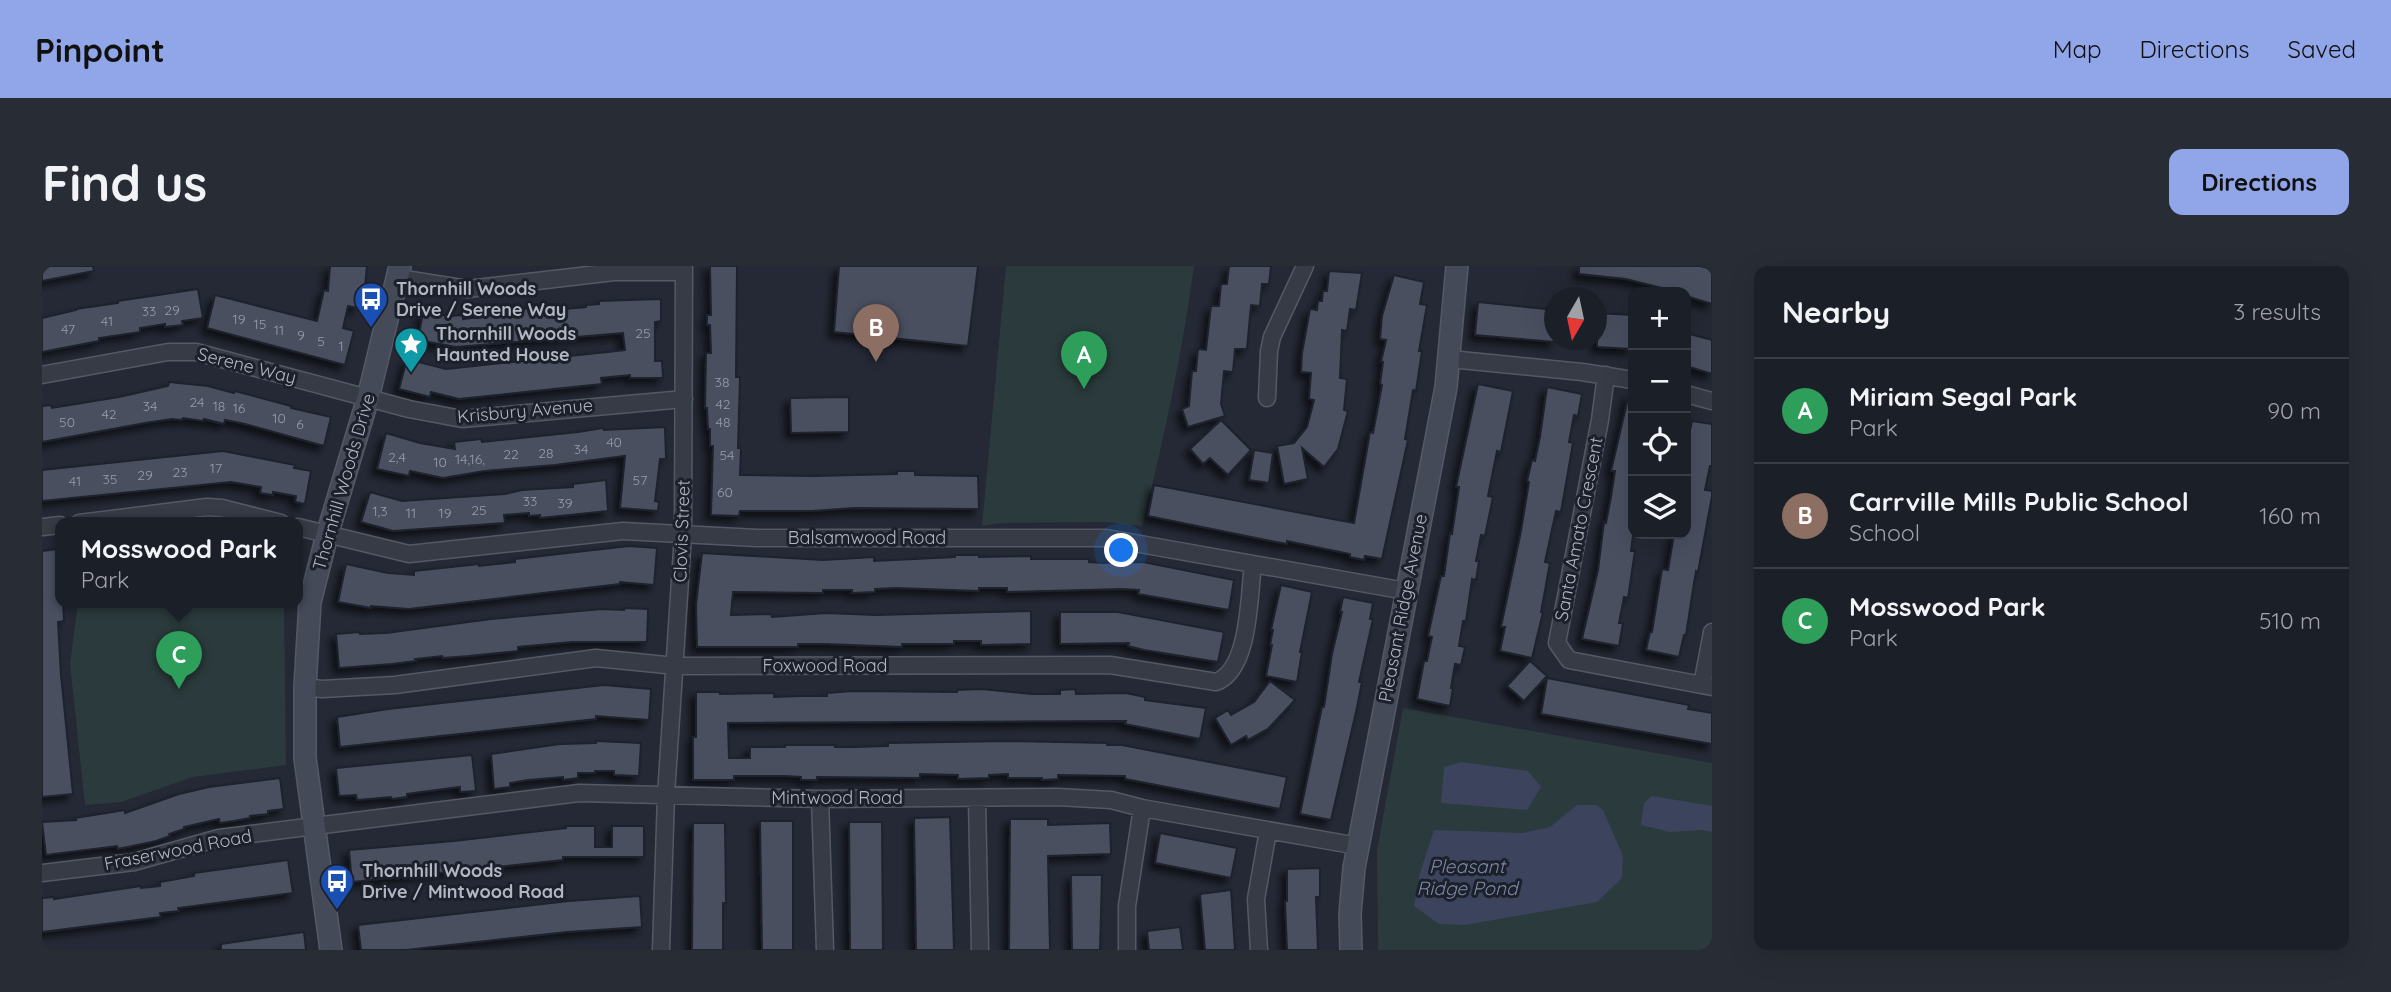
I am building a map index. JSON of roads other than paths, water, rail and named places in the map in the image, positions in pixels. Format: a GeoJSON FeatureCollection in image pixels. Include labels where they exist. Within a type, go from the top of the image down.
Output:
{"type":"FeatureCollection","features":[{"type":"Feature","properties":{"kind":"street"},"geometry":{"type":"LineString","coordinates":[[1267,398],[1272,337],[1305,266]]}},
{"type":"Feature","properties":{"kind":"street","name":"Pleasant Ridge Avenue"},"geometry":{"type":"LineString","coordinates":[[1351,950],[1351,898],[1358,846],[1450,359],[1457,266]]}},
{"type":"Feature","properties":{"kind":"street"},"geometry":{"type":"LineString","coordinates":[[399,272],[468,289],[614,272],[684,269]]}},
{"type":"Feature","properties":{"kind":"street","name":"Clovis Street"},"geometry":{"type":"LineString","coordinates":[[661,950],[666,795],[683,534],[684,269]]}},
{"type":"Feature","properties":{"kind":"street","name":"Thornhill Woods Drive"},"geometry":{"type":"LineString","coordinates":[[331,950],[305,758],[305,687],[310,602],[327,535],[369,398],[399,272]]}},
{"type":"Feature","properties":{"kind":"street","name":"Serene Way"},"geometry":{"type":"LineString","coordinates":[[42,375],[167,352],[195,352],[369,398]]}},
{"type":"Feature","properties":{"kind":"street"},"geometry":{"type":"LineString","coordinates":[[1450,359],[1628,379]]}},
{"type":"Feature","properties":{"kind":"street","name":"Santa Amato Crescent"},"geometry":{"type":"LineString","coordinates":[[1606,375],[1557,643],[1569,660],[1707,686]]}},
{"type":"Feature","properties":{"kind":"street"},"geometry":{"type":"LineString","coordinates":[[1691,395],[1712,401]]}},
{"type":"Feature","properties":{"kind":"street","name":"Krisbury Avenue"},"geometry":{"type":"LineString","coordinates":[[369,398],[419,412],[462,419],[684,399]]}},
{"type":"Feature","properties":{"kind":"street"},"geometry":{"type":"LineString","coordinates":[[127,517],[207,507],[257,517]]}},
{"type":"Feature","properties":{"kind":"street","name":"Balsamwood Road"},"geometry":{"type":"LineString","coordinates":[[303,528],[409,554],[623,531],[757,538],[1106,538],[1406,591]]}},
{"type":"Feature","properties":{"kind":"street","name":"Foxwood Road"},"geometry":{"type":"LineString","coordinates":[[305,687],[322,689],[395,685],[596,658],[676,666],[1110,665],[1216,682],[1229,673],[1240,654],[1254,564]]}},
{"type":"Feature","properties":{"kind":"street"},"geometry":{"type":"LineString","coordinates":[[1707,686],[1712,632]]}},
{"type":"Feature","properties":{"kind":"street","name":"Mintwood Road"},"geometry":{"type":"LineString","coordinates":[[314,826],[579,793],[820,799],[1057,797],[1111,800],[1142,808],[1358,846]]}},
{"type":"Feature","properties":{"kind":"street"},"geometry":{"type":"LineString","coordinates":[[820,799],[825,950]]}},
{"type":"Feature","properties":{"kind":"street"},"geometry":{"type":"LineString","coordinates":[[977,799],[979,950]]}},
{"type":"Feature","properties":{"kind":"street"},"geometry":{"type":"LineString","coordinates":[[1127,950],[1127,906],[1142,808]]}},
{"type":"Feature","properties":{"kind":"street","name":"Fraserwood Road"},"geometry":{"type":"LineString","coordinates":[[42,873],[134,862],[219,838],[314,826]]}},
{"type":"Feature","properties":{"kind":"street"},"geometry":{"type":"LineString","coordinates":[[1259,950],[1256,899],[1268,831]]}},
{"type":"Feature","properties":{"kind":"water"},"geometry":{"type":"Polygon","coordinates":[[[1461,762],[1528,771],[1541,787],[1527,810],[1441,803],[1444,767],[1461,762]]]}},
{"type":"Feature","properties":{"kind":"water"},"geometry":{"type":"Polygon","coordinates":[[[1652,796],[1712,806],[1712,832],[1670,832],[1641,825],[1644,803],[1652,796]]]}},
{"type":"Feature","properties":{"kind":"water","name":"Pleasant Ridge Pond"},"geometry":{"type":"Polygon","coordinates":[[[1577,805],[1596,805],[1603,810],[1623,856],[1622,878],[1597,902],[1465,925],[1439,924],[1414,906],[1420,873],[1434,830],[1523,833],[1550,827],[1577,805]]]}},
{"type":"Feature","properties":{"kind":"place","name":"Thornhill Woods Drive / Serene Way"},"geometry":{"type":"Point","coordinates":[371,329]}},
{"type":"Feature","properties":{"kind":"place","name":"Carrville Mills Public School"},"geometry":{"type":"Point","coordinates":[876,362]}},
{"type":"Feature","properties":{"kind":"place","name":"Thornhill Woods Haunted House"},"geometry":{"type":"Point","coordinates":[411,374]}},
{"type":"Feature","properties":{"kind":"place","name":"Miriam Segal Park"},"geometry":{"type":"Point","coordinates":[1084,389]}},
{"type":"Feature","properties":{"kind":"place","name":"Mosswood Park"},"geometry":{"type":"Point","coordinates":[179,689]}},
{"type":"Feature","properties":{"kind":"place","name":"Thornhill Woods Drive / Mintwood Road"},"geometry":{"type":"Point","coordinates":[337,911]}}]}
